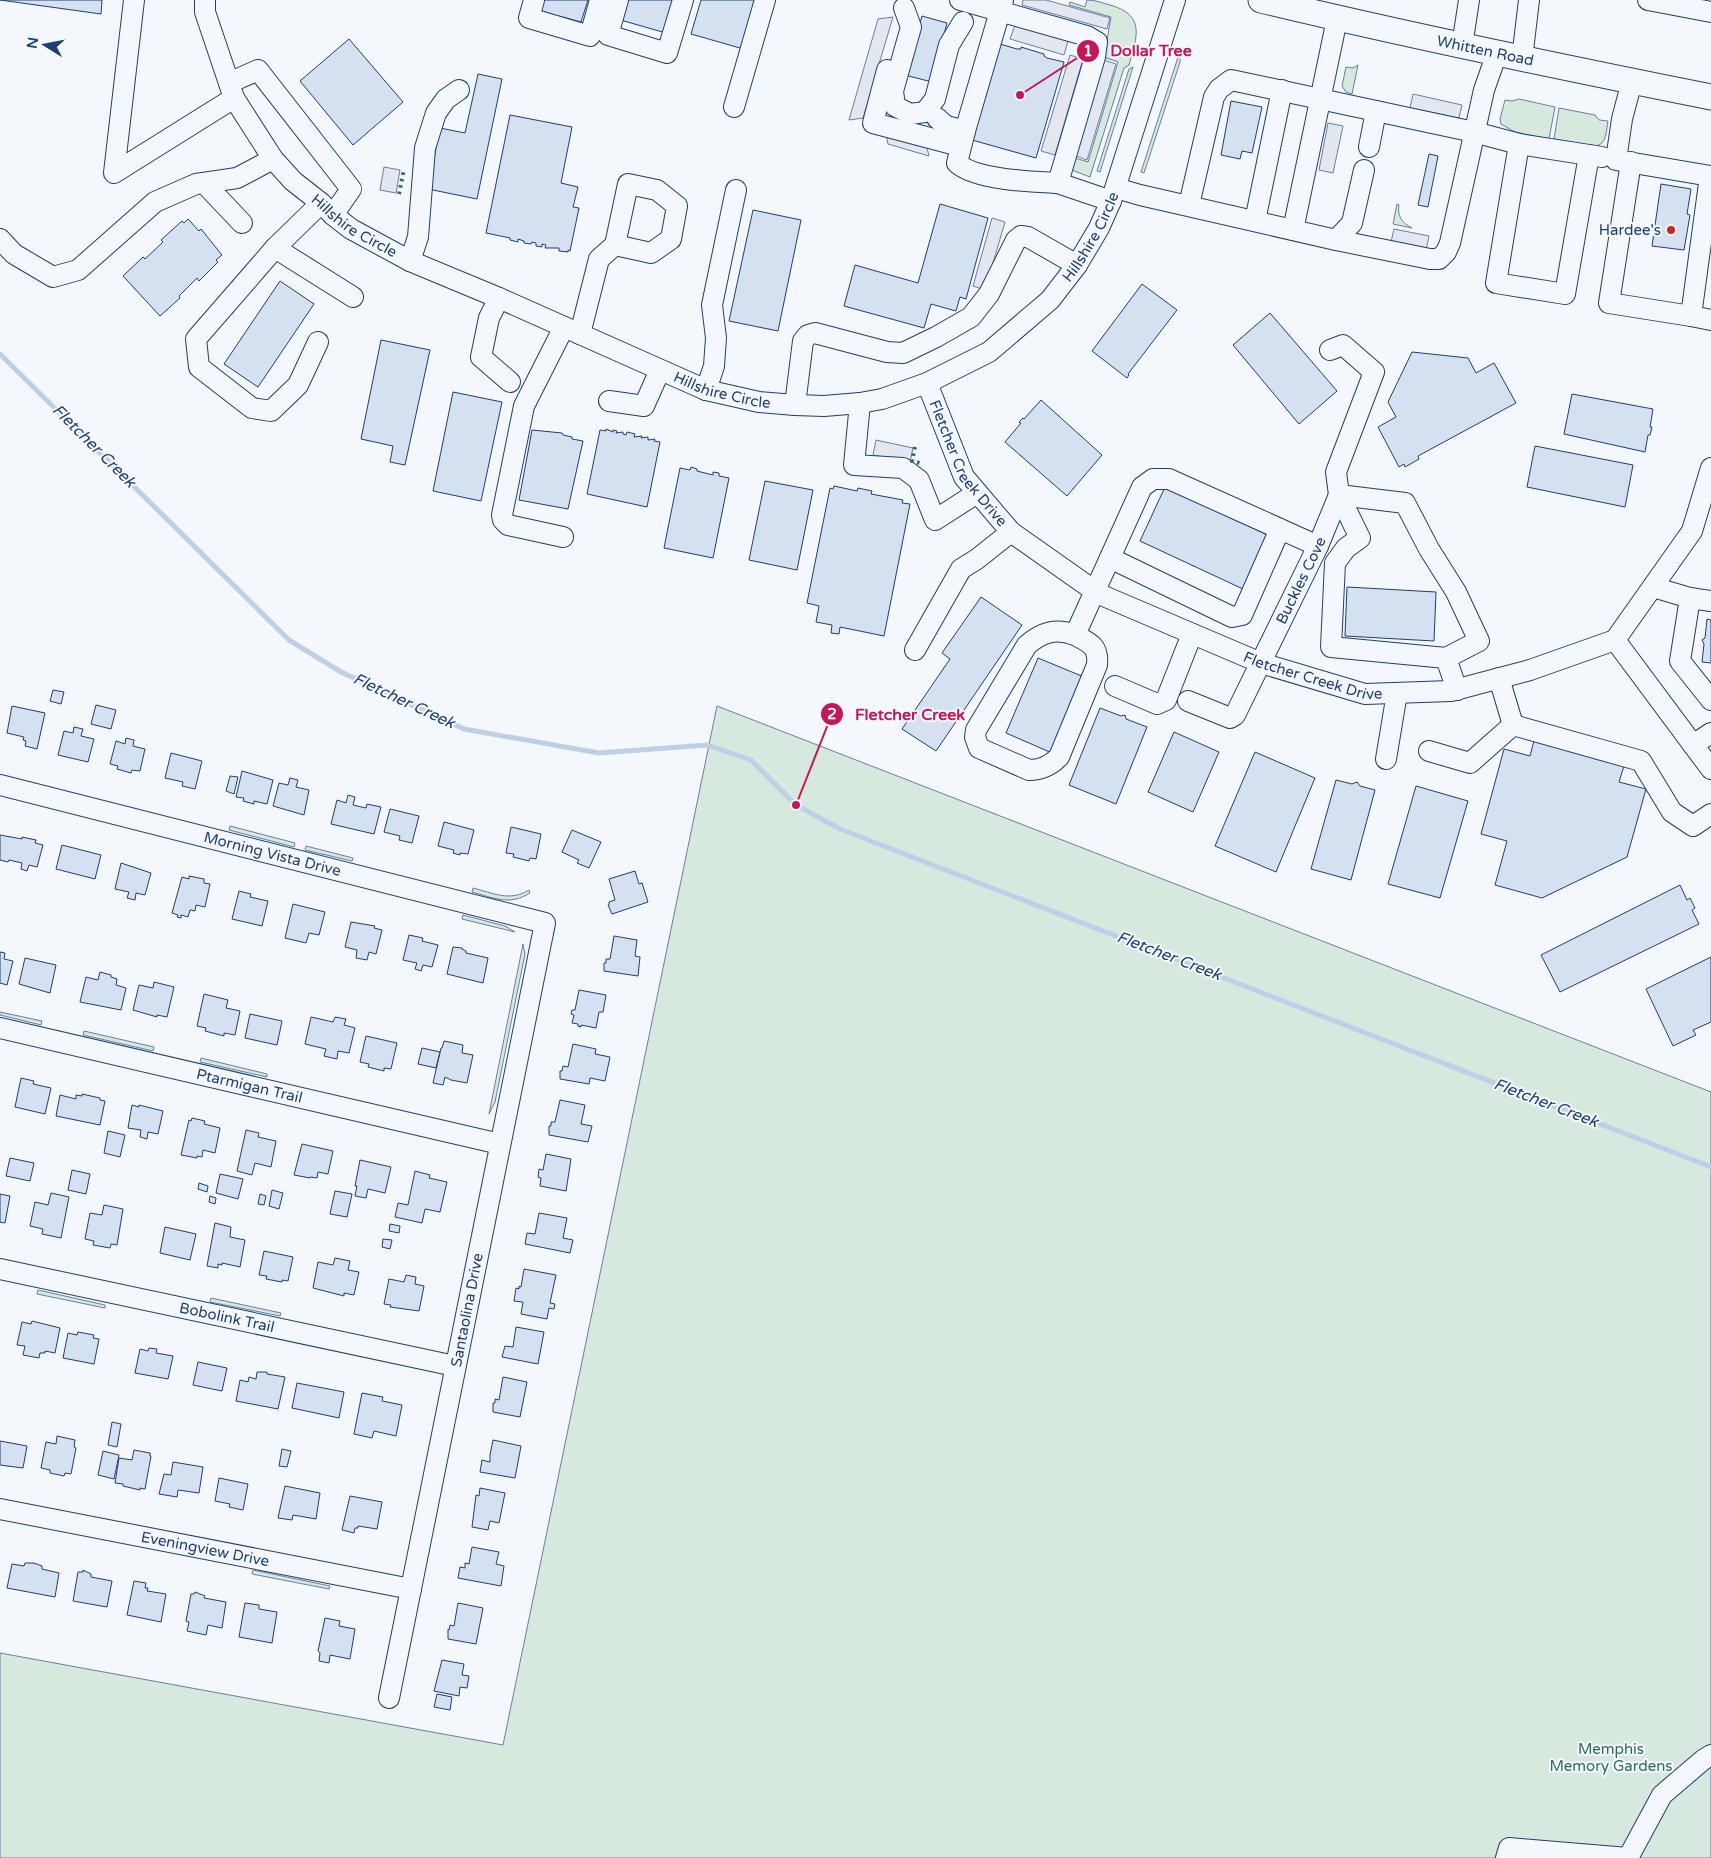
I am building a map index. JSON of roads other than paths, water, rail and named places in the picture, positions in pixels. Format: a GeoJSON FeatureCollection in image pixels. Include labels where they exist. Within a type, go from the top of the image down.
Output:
{"type":"FeatureCollection","features":[{"type":"Feature","properties":{"kind":"main road","name":"Whitten Road"},"geometry":{"type":"LineString","coordinates":[[1261,0],[1309,6],[1337,19],[1711,97]]}},
{"type":"Feature","properties":{"kind":"street"},"geometry":{"type":"LineString","coordinates":[[134,0],[114,173],[258,70],[351,189],[275,248],[196,339],[199,367],[252,408],[271,411],[298,385],[318,342]]}},
{"type":"Feature","properties":{"kind":"street","name":"Hillshire Circle"},"geometry":{"type":"LineString","coordinates":[[205,0],[205,12],[231,90],[273,159],[293,181],[351,229],[410,261],[499,298],[706,390],[759,402],[824,406],[882,399],[927,383],[989,352],[1050,300],[1077,265],[1099,228],[1114,195],[1175,0]]}},
{"type":"Feature","properties":{"kind":"street"},"geometry":{"type":"LineString","coordinates":[[534,0],[529,18],[590,36],[600,0]]}},
{"type":"Feature","properties":{"kind":"street"},"geometry":{"type":"LineString","coordinates":[[618,0],[608,35],[668,53],[683,0]]}},
{"type":"Feature","properties":{"kind":"street"},"geometry":{"type":"LineString","coordinates":[[734,107],[766,0]]}},
{"type":"Feature","properties":{"kind":"street"},"geometry":{"type":"LineString","coordinates":[[1462,46],[1469,0]]}},
{"type":"Feature","properties":{"kind":"street"},"geometry":{"type":"LineString","coordinates":[[1522,59],[1529,0]]}},
{"type":"Feature","properties":{"kind":"street"},"geometry":{"type":"LineString","coordinates":[[1648,0],[1711,12]]}},
{"type":"Feature","properties":{"kind":"street"},"geometry":{"type":"LineString","coordinates":[[907,132],[937,118],[963,22],[964,1],[1001,6],[1087,36],[1097,42],[1095,57],[1058,183]]}},
{"type":"Feature","properties":{"kind":"street"},"geometry":{"type":"LineString","coordinates":[[903,4],[873,123],[907,132],[963,139]]}},
{"type":"Feature","properties":{"kind":"street"},"geometry":{"type":"LineString","coordinates":[[903,4],[911,27],[893,91],[895,106],[910,114],[925,112],[935,98],[949,45],[963,22]]}},
{"type":"Feature","properties":{"kind":"street"},"geometry":{"type":"LineString","coordinates":[[1001,6],[957,163],[964,169],[1013,181],[1058,183],[1114,195],[1140,195],[1336,240],[1430,259],[1439,259],[1446,252],[1450,243],[1484,90],[1497,53]]}},
{"type":"Feature","properties":{"kind":"street"},"geometry":{"type":"LineString","coordinates":[[1293,230],[1337,19]]}},
{"type":"Feature","properties":{"kind":"street"},"geometry":{"type":"LineString","coordinates":[[1189,205],[1214,97],[1219,89],[1231,80],[1474,132],[1519,144],[1710,176],[1691,316]]}},
{"type":"Feature","properties":{"kind":"street"},"geometry":{"type":"LineString","coordinates":[[1632,81],[1622,119],[1623,161],[1609,303],[1711,320]]}},
{"type":"Feature","properties":{"kind":"street"},"geometry":{"type":"LineString","coordinates":[[410,261],[418,237],[425,148],[436,113],[446,99],[459,90]]}},
{"type":"Feature","properties":{"kind":"street"},"geometry":{"type":"LineString","coordinates":[[1255,221],[1282,90]]}},
{"type":"Feature","properties":{"kind":"street"},"geometry":{"type":"LineString","coordinates":[[1368,147],[1376,111]]}},
{"type":"Feature","properties":{"kind":"street"},"geometry":{"type":"LineString","coordinates":[[937,118],[963,139]]}},
{"type":"Feature","properties":{"kind":"street"},"geometry":{"type":"LineString","coordinates":[[1519,144],[1496,283],[1565,294],[1589,155]]}},
{"type":"Feature","properties":{"kind":"street"},"geometry":{"type":"LineString","coordinates":[[0,239],[14,254],[53,277],[78,270],[155,202],[196,184],[237,178],[273,159]]}},
{"type":"Feature","properties":{"kind":"street"},"geometry":{"type":"LineString","coordinates":[[1336,240],[1352,223],[1364,170]]}},
{"type":"Feature","properties":{"kind":"street"},"geometry":{"type":"LineString","coordinates":[[204,183],[242,223]]}},
{"type":"Feature","properties":{"kind":"street"},"geometry":{"type":"LineString","coordinates":[[706,390],[714,366],[716,338],[712,305],[736,190]]}},
{"type":"Feature","properties":{"kind":"street"},"geometry":{"type":"LineString","coordinates":[[796,405],[803,341],[808,335],[815,333],[887,352],[903,353],[972,317],[990,294],[1016,240],[1021,236],[1028,237],[1077,265]]}},
{"type":"Feature","properties":{"kind":"street"},"geometry":{"type":"LineString","coordinates":[[563,537],[508,525],[503,520],[502,515],[524,406],[572,331],[599,259],[615,245]]}},
{"type":"Feature","properties":{"kind":"street"},"geometry":{"type":"LineString","coordinates":[[275,248],[353,297]]}},
{"type":"Feature","properties":{"kind":"street"},"geometry":{"type":"LineString","coordinates":[[499,298],[489,318],[481,357],[510,382]]}},
{"type":"Feature","properties":{"kind":"street"},"geometry":{"type":"LineString","coordinates":[[1330,350],[1344,345],[1374,372],[1336,472],[1339,495],[1360,538],[1346,548],[1335,563],[1331,647],[1446,658],[1479,641],[1456,592],[1429,549],[1405,503],[1339,495]]}},
{"type":"Feature","properties":{"kind":"street"},"geometry":{"type":"LineString","coordinates":[[609,401],[644,406],[660,370]]}},
{"type":"Feature","properties":{"kind":"street","name":"Fletcher Creek Drive"},"geometry":{"type":"LineString","coordinates":[[927,383],[964,477],[1011,532],[1095,591],[1261,664],[1365,694],[1457,690],[1530,670],[1615,640]]}},
{"type":"Feature","properties":{"kind":"street"},"geometry":{"type":"LineString","coordinates":[[860,403],[854,465],[903,468],[919,480],[934,520],[977,493]]}},
{"type":"Feature","properties":{"kind":"street"},"geometry":{"type":"LineString","coordinates":[[1711,468],[1708,490],[1692,531],[1615,640],[1711,769]]}},
{"type":"Feature","properties":{"kind":"street"},"geometry":{"type":"LineString","coordinates":[[1075,635],[1142,487],[1152,479],[1169,479],[1318,546]]}},
{"type":"Feature","properties":{"kind":"street","name":"Buckles Cove"},"geometry":{"type":"LineString","coordinates":[[1188,700],[1230,718],[1235,715],[1318,546],[1339,495]]}},
{"type":"Feature","properties":{"kind":"street"},"geometry":{"type":"LineString","coordinates":[[1110,558],[1232,617],[1242,615],[1280,529]]}},
{"type":"Feature","properties":{"kind":"street"},"geometry":{"type":"LineString","coordinates":[[915,650],[961,569],[1011,532]]}},
{"type":"Feature","properties":{"kind":"street"},"geometry":{"type":"LineString","coordinates":[[1653,587],[1690,598],[1711,601]]}},
{"type":"Feature","properties":{"kind":"street"},"geometry":{"type":"LineString","coordinates":[[1690,598],[1680,660],[1711,700]]}},
{"type":"Feature","properties":{"kind":"street"},"geometry":{"type":"LineString","coordinates":[[1056,631],[1075,635],[1094,647],[1098,656],[1059,757],[1046,767],[1029,770],[979,748],[975,737],[976,730],[1027,645],[1037,636],[1045,633],[1056,631]]}},
{"type":"Feature","properties":{"kind":"street"},"geometry":{"type":"LineString","coordinates":[[1116,686],[1157,704],[1166,700],[1192,634]]}},
{"type":"Feature","properties":{"kind":"street"},"geometry":{"type":"LineString","coordinates":[[1446,658],[1457,690]]}},
{"type":"Feature","properties":{"kind":"street"},"geometry":{"type":"LineString","coordinates":[[1499,678],[1513,725]]}},
{"type":"Feature","properties":{"kind":"street"},"geometry":{"type":"LineString","coordinates":[[1386,758],[1398,693]]}},
{"type":"Feature","properties":{"kind":"street"},"geometry":{"type":"LineString","coordinates":[[1429,751],[1470,763],[1513,725]]}},
{"type":"Feature","properties":{"kind":"street"},"geometry":{"type":"LineString","coordinates":[[1513,725],[1641,761],[1672,812],[1693,826],[1711,814]]}},
{"type":"Feature","properties":{"kind":"street"},"geometry":{"type":"LineString","coordinates":[[1693,745],[1711,733]]}},
{"type":"Feature","properties":{"kind":"street","name":"Morning Vista Drive"},"geometry":{"type":"LineString","coordinates":[[0,785],[545,923]]}},
{"type":"Feature","properties":{"kind":"street","name":"Santaolina Drive"},"geometry":{"type":"LineString","coordinates":[[389,1698],[545,923]]}},
{"type":"Feature","properties":{"kind":"street","name":"Ptarmigan Trail"},"geometry":{"type":"LineString","coordinates":[[0,1028],[500,1144]]}},
{"type":"Feature","properties":{"kind":"street","name":"Bobolink Trail"},"geometry":{"type":"LineString","coordinates":[[0,1269],[456,1366]]}},
{"type":"Feature","properties":{"kind":"street","name":"Eveningview Drive"},"geometry":{"type":"LineString","coordinates":[[0,1509],[410,1589]]}},
{"type":"Feature","properties":{"kind":"street"},"geometry":{"type":"LineString","coordinates":[[1506,1858],[1509,1848],[1628,1858],[1662,1794],[1711,1755]]}},
{"type":"Feature","properties":{"kind":"waterway","name":"Fletcher Creek"},"geometry":{"type":"LineString","coordinates":[[0,354],[289,640],[341,672],[464,729],[599,753],[707,745],[751,760],[796,805],[840,829],[1711,1167]]}},
{"type":"Feature","properties":{"kind":"place","name":"Dollar Tree"},"geometry":{"type":"Point","coordinates":[1020,95]}},
{"type":"Feature","properties":{"kind":"place","name":"Hardee's"},"geometry":{"type":"Point","coordinates":[1671,230]}},
{"type":"Feature","properties":{"kind":"place","name":"Fletcher Creek"},"geometry":{"type":"Point","coordinates":[796,805]}},
{"type":"Feature","properties":{"kind":"park label","name":"Memphis Memory Gardens"},"geometry":{"type":"Point","coordinates":[1611,1758]}}]}
